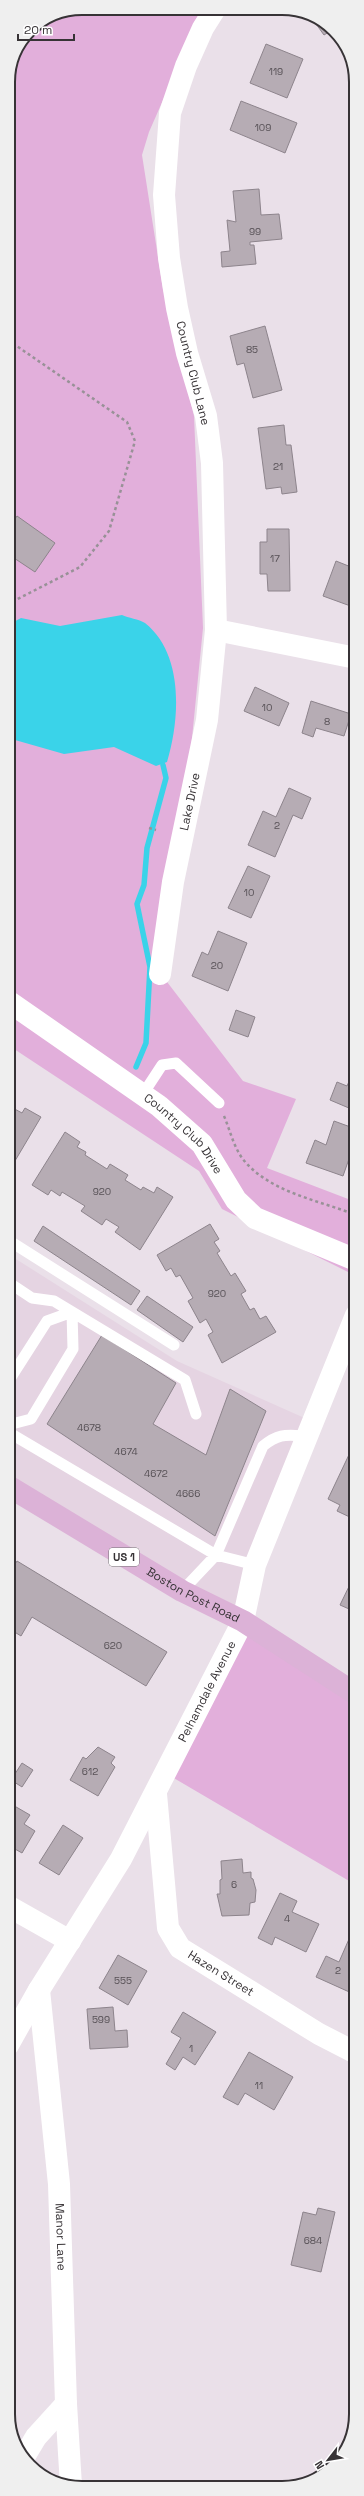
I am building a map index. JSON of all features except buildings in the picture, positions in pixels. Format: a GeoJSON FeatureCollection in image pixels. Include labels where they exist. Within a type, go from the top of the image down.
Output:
{"type":"FeatureCollection","features":[{"type":"Feature","properties":{"kind":"main road","name":"Boston Post Road"},"geometry":{"type":"LineString","coordinates":[[15,1490],[182,1591],[243,1621],[349,1689]]}},
{"type":"Feature","properties":{"kind":"street","name":"Country Club Lane"},"geometry":{"type":"LineString","coordinates":[[212,15],[203,28],[186,66],[170,114],[164,195],[169,258],[177,308],[206,416],[212,463],[216,630]]}},
{"type":"Feature","properties":{"kind":"street"},"geometry":{"type":"LineString","coordinates":[[216,630],[349,657]]}},
{"type":"Feature","properties":{"kind":"street","name":"Lake Drive"},"geometry":{"type":"LineString","coordinates":[[160,974],[174,882],[207,720],[216,630]]}},
{"type":"Feature","properties":{"kind":"street","name":"Country Club Drive"},"geometry":{"type":"LineString","coordinates":[[15,1007],[143,1094],[202,1144],[236,1200],[255,1218],[349,1257]]}},
{"type":"Feature","properties":{"kind":"street","name":"Pelhamdale Avenue"},"geometry":{"type":"LineString","coordinates":[[15,2033],[39,1990],[122,1859],[243,1621],[255,1565],[349,1332]]}},
{"type":"Feature","properties":{"kind":"street","name":"Hazen Street"},"geometry":{"type":"LineString","coordinates":[[156,1794],[168,1928],[180,1948],[319,2034],[349,2049]]}},
{"type":"Feature","properties":{"kind":"street"},"geometry":{"type":"LineString","coordinates":[[15,1910],[70,1941]]}},
{"type":"Feature","properties":{"kind":"street","name":"Manor Lane"},"geometry":{"type":"LineString","coordinates":[[39,1990],[59,2184],[66,2404],[71,2480]]}},
{"type":"Feature","properties":{"kind":"street"},"geometry":{"type":"LineString","coordinates":[[27,2452],[36,2436],[66,2404]]}},
{"type":"Feature","properties":{"kind":"lane"},"geometry":{"type":"LineString","coordinates":[[143,1094],[162,1065],[176,1063],[219,1103]]}},
{"type":"Feature","properties":{"kind":"lane"},"geometry":{"type":"LineString","coordinates":[[15,1244],[174,1345]]}},
{"type":"Feature","properties":{"kind":"lane"},"geometry":{"type":"LineString","coordinates":[[15,1287],[32,1298],[54,1301],[185,1380],[196,1414]]}},
{"type":"Feature","properties":{"kind":"lane"},"geometry":{"type":"LineString","coordinates":[[15,1371],[47,1321],[72,1312]]}},
{"type":"Feature","properties":{"kind":"lane"},"geometry":{"type":"LineString","coordinates":[[15,1423],[31,1418],[73,1349],[72,1312]]}},
{"type":"Feature","properties":{"kind":"lane"},"geometry":{"type":"LineString","coordinates":[[182,1591],[216,1555],[263,1446],[275,1437],[286,1435],[306,1436]]}},
{"type":"Feature","properties":{"kind":"lane"},"geometry":{"type":"LineString","coordinates":[[15,1436],[216,1555],[255,1565]]}},
{"type":"Feature","properties":{"kind":"path"},"geometry":{"type":"LineString","coordinates":[[15,345],[127,422],[135,441],[109,531],[80,567],[15,600]]}},
{"type":"Feature","properties":{"kind":"path"},"geometry":{"type":"LineString","coordinates":[[149,828],[156,830]]}},
{"type":"Feature","properties":{"kind":"path"},"geometry":{"type":"LineString","coordinates":[[219,1103],[233,1141],[242,1157],[261,1177],[288,1190],[349,1212]]}},
{"type":"Feature","properties":{"kind":"shaded area"},"geometry":{"type":"Polygon","coordinates":[[[200,15],[149,132],[142,155],[163,289],[194,416],[203,628],[188,778],[151,961],[243,1081],[296,1099],[267,1168],[349,1199],[349,1272],[222,1209],[199,1171],[15,1050],[15,82],[16,69],[20,56],[26,45],[45,26],[56,20],[69,16],[200,15]]]}},
{"type":"Feature","properties":{"kind":"shaded area"},"geometry":{"type":"Polygon","coordinates":[[[15,1258],[177,1361],[309,1420],[243,1621],[15,1498],[15,1258]]]}},
{"type":"Feature","properties":{"kind":"shaded area"},"geometry":{"type":"Polygon","coordinates":[[[243,1621],[349,1682],[349,1881],[172,1777],[243,1621]]]}},
{"type":"Feature","properties":{"kind":"water"},"geometry":{"type":"Polygon","coordinates":[[[122,615],[140,620],[158,636],[167,652],[173,669],[176,688],[175,726],[167,762],[156,766],[114,747],[64,754],[15,740],[15,621],[21,618],[60,626],[122,615]]]}},
{"type":"Feature","properties":{"kind":"waterway"},"geometry":{"type":"LineString","coordinates":[[136,1067],[146,1043],[150,967],[137,904],[144,885],[147,848],[166,778],[163,765]]}}]}
